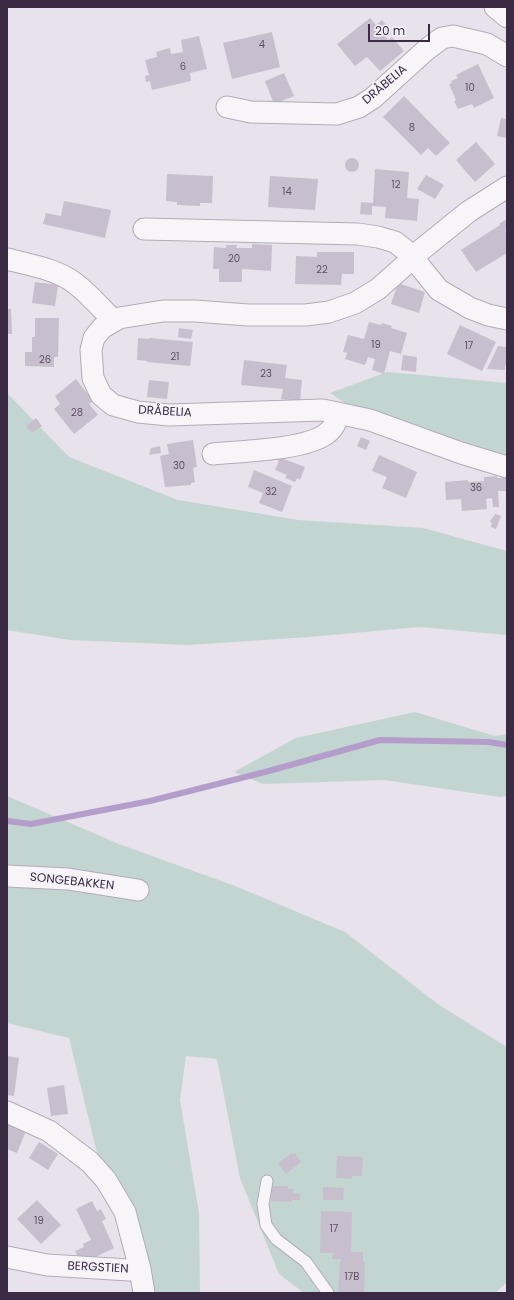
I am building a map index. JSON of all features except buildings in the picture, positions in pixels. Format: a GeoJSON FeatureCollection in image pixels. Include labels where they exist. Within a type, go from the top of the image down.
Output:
{"type":"FeatureCollection","features":[{"type":"Feature","properties":{"kind":"street"},"geometry":{"type":"LineString","coordinates":[[495,7],[507,17]]}},
{"type":"Feature","properties":{"kind":"street","name":"DRÅBELIA"},"geometry":{"type":"LineString","coordinates":[[227,107],[250,112],[338,114],[359,107],[373,98],[426,50],[442,38],[453,36],[487,44],[507,56]]}},
{"type":"Feature","properties":{"kind":"street","name":"DRÅBELIA"},"geometry":{"type":"LineString","coordinates":[[507,187],[468,212],[421,250],[378,289],[355,303],[328,312],[306,315],[248,315],[195,311],[163,311],[119,318],[102,328],[94,338],[91,350],[93,378],[101,395],[113,405],[138,412],[169,415],[323,410],[370,420],[460,453],[507,467]]}},
{"type":"Feature","properties":{"kind":"street"},"geometry":{"type":"LineString","coordinates":[[144,229],[365,235],[378,237],[395,242],[409,253],[439,290],[470,308],[488,315],[507,319]]}},
{"type":"Feature","properties":{"kind":"street"},"geometry":{"type":"LineString","coordinates":[[7,259],[42,268],[60,275],[76,284],[114,321]]}},
{"type":"Feature","properties":{"kind":"street"},"geometry":{"type":"LineString","coordinates":[[213,454],[291,446],[314,441],[327,434],[337,421],[338,413]]}},
{"type":"Feature","properties":{"kind":"street","name":"SONGEBAKKEN"},"geometry":{"type":"LineString","coordinates":[[7,876],[68,880],[138,890]]}},
{"type":"Feature","properties":{"kind":"street","name":"BERGSTIEN"},"geometry":{"type":"LineString","coordinates":[[7,1112],[49,1131],[90,1162],[106,1180],[125,1212],[140,1269],[129,1270],[47,1265],[7,1257]]}},
{"type":"Feature","properties":{"kind":"street"},"geometry":{"type":"LineString","coordinates":[[140,1269],[144,1293]]}},
{"type":"Feature","properties":{"kind":"lane"},"geometry":{"type":"LineString","coordinates":[[267,1181],[263,1204],[266,1225],[276,1239],[306,1262],[328,1293]]}},
{"type":"Feature","properties":{"kind":"shaded area"},"geometry":{"type":"Polygon","coordinates":[[[387,372],[507,383],[507,462],[481,448],[367,418],[330,393],[387,372]]]}},
{"type":"Feature","properties":{"kind":"shaded area"},"geometry":{"type":"Polygon","coordinates":[[[7,393],[69,457],[178,500],[298,520],[423,528],[507,551],[507,635],[420,627],[309,637],[188,645],[70,640],[7,630],[7,393]]]}},
{"type":"Feature","properties":{"kind":"shaded area"},"geometry":{"type":"Polygon","coordinates":[[[415,712],[495,736],[507,734],[507,796],[500,797],[384,780],[263,784],[234,772],[296,738],[415,712]]]}},
{"type":"Feature","properties":{"kind":"shaded area"},"geometry":{"type":"Polygon","coordinates":[[[7,796],[119,844],[235,886],[345,932],[439,1005],[507,1047],[507,1282],[495,1293],[304,1293],[279,1274],[240,1178],[217,1059],[186,1056],[180,1100],[199,1213],[200,1293],[150,1293],[98,1157],[69,1038],[7,1023],[7,796]]]}},
{"type":"Feature","properties":{"kind":"waterway"},"geometry":{"type":"LineString","coordinates":[[7,821],[31,824],[150,801],[265,772],[380,740],[489,742],[507,745]]}}]}
